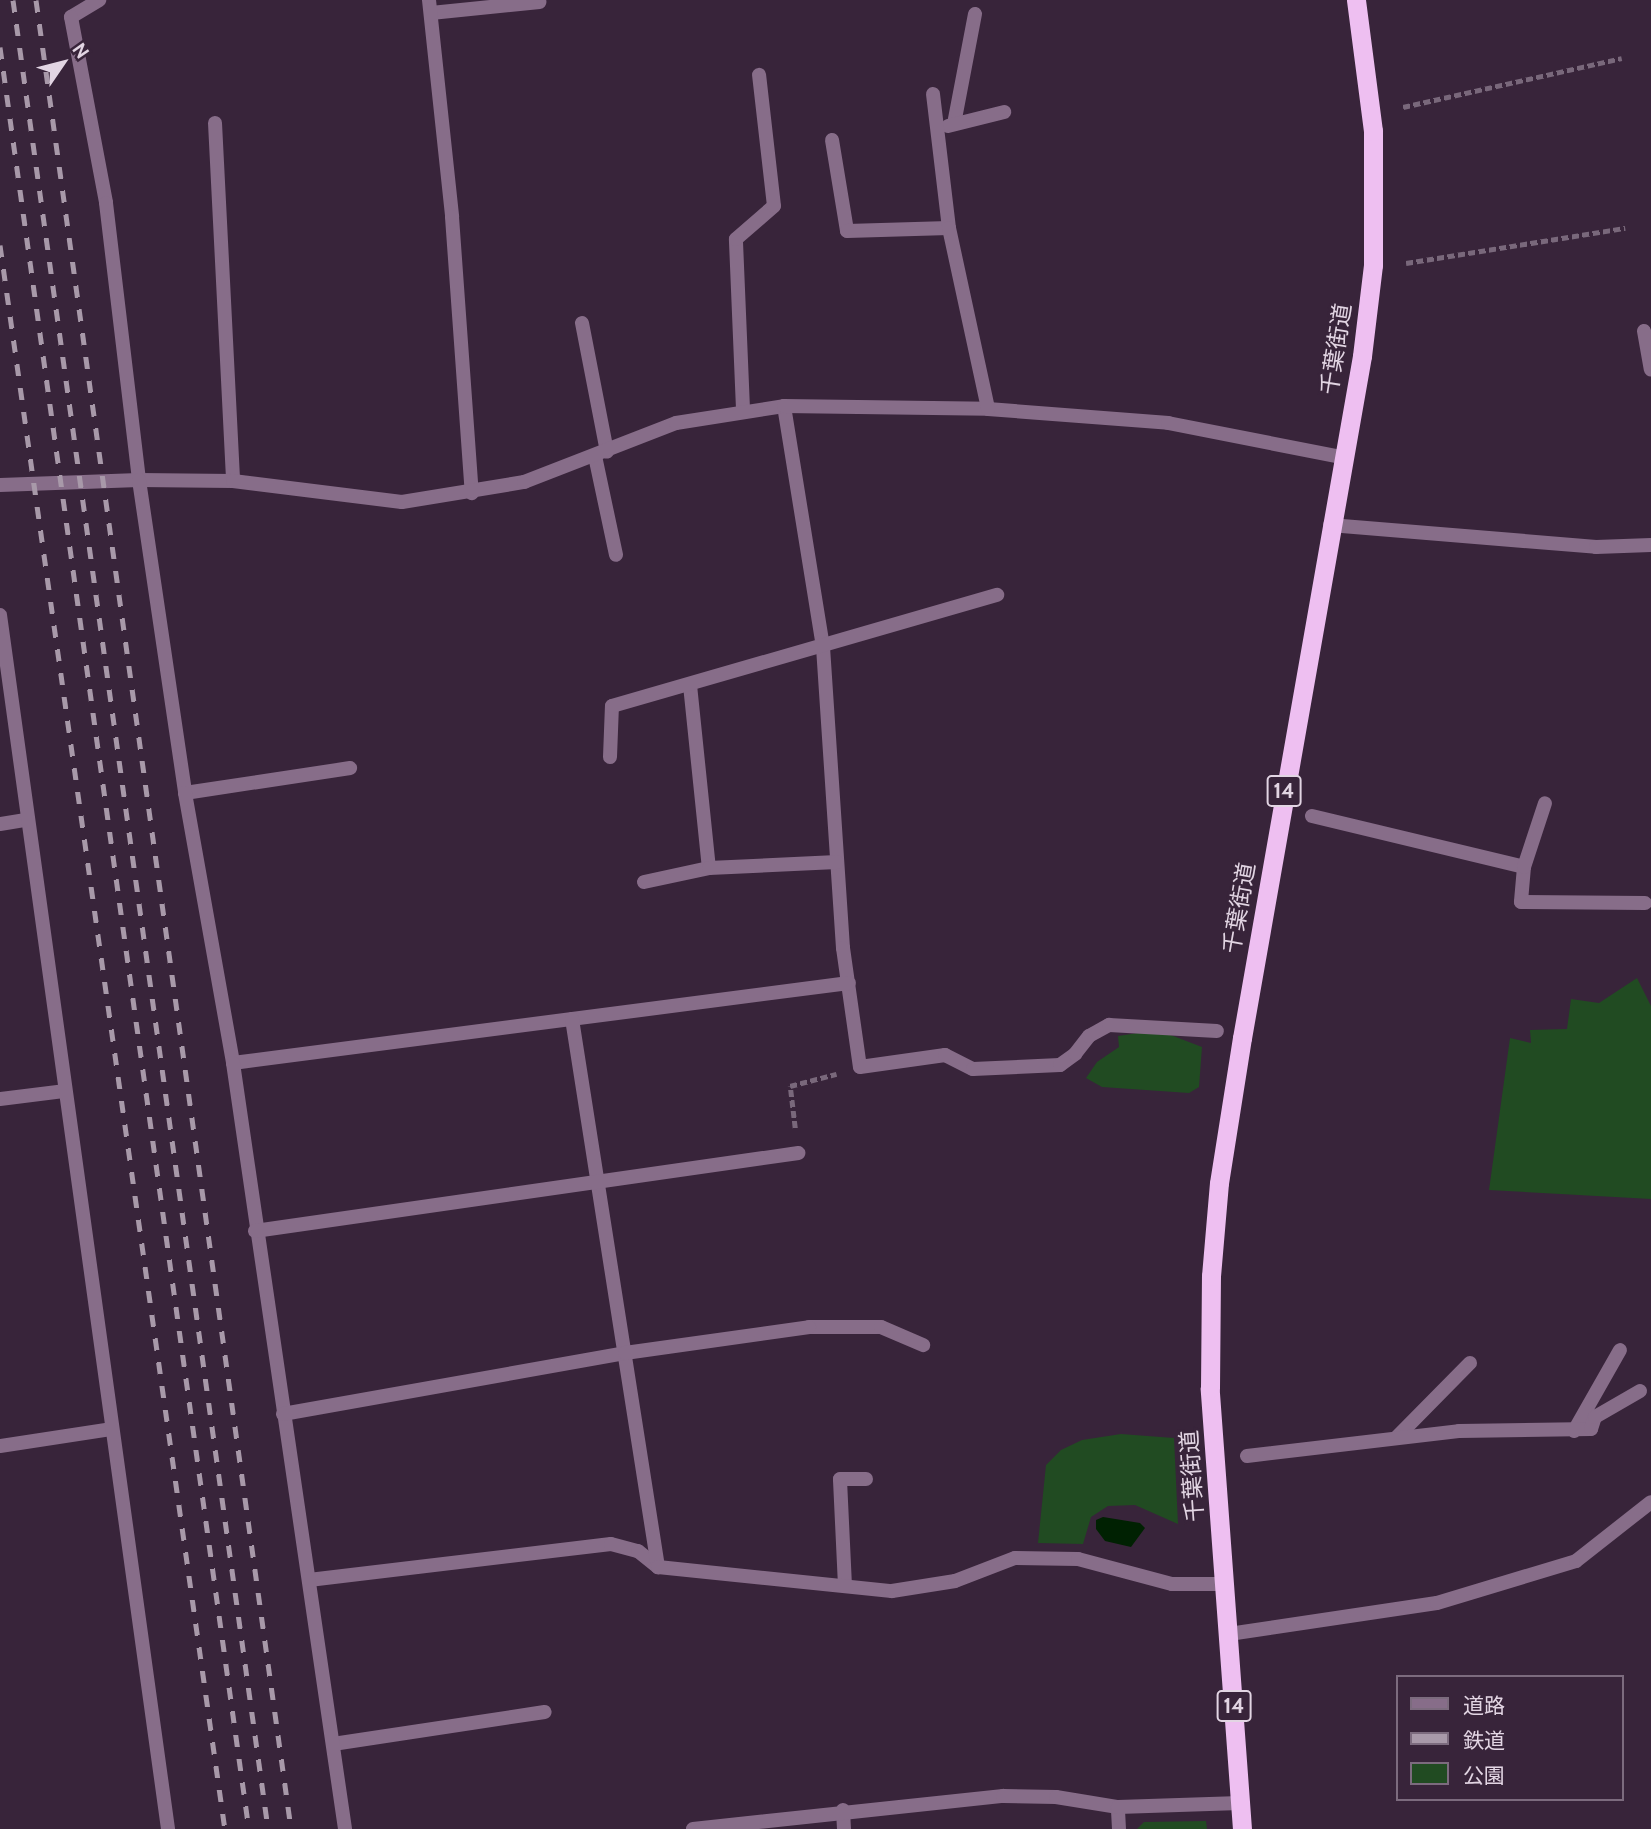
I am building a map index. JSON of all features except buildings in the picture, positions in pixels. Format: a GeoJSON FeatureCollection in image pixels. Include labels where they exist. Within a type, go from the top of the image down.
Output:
{"type":"FeatureCollection","features":[{"type":"Feature","properties":{"kind":"highway","name":"千葉街道"},"geometry":{"type":"LineString","coordinates":[[1242,1829],[1210,1388],[1211,1276],[1219,1183],[1373,265],[1373,131],[1356,0]]}},
{"type":"Feature","properties":{"kind":"street"},"geometry":{"type":"LineString","coordinates":[[99,0],[71,17],[106,203],[139,480],[185,793],[233,1063],[255,1231],[345,1829]]}},
{"type":"Feature","properties":{"kind":"street"},"geometry":{"type":"LineString","coordinates":[[472,493],[452,217],[430,6],[539,2]]}},
{"type":"Feature","properties":{"kind":"street"},"geometry":{"type":"LineString","coordinates":[[954,124],[975,14]]}},
{"type":"Feature","properties":{"kind":"street"},"geometry":{"type":"LineString","coordinates":[[743,410],[736,239],[774,206],[759,75]]}},
{"type":"Feature","properties":{"kind":"street"},"geometry":{"type":"LineString","coordinates":[[933,94],[949,228],[988,409]]}},
{"type":"Feature","properties":{"kind":"street"},"geometry":{"type":"LineString","coordinates":[[937,128],[1004,112]]}},
{"type":"Feature","properties":{"kind":"street"},"geometry":{"type":"LineString","coordinates":[[215,123],[233,481]]}},
{"type":"Feature","properties":{"kind":"street"},"geometry":{"type":"LineString","coordinates":[[832,140],[847,231],[949,228]]}},
{"type":"Feature","properties":{"kind":"street"},"geometry":{"type":"LineString","coordinates":[[582,323],[616,555]]}},
{"type":"Feature","properties":{"kind":"street"},"geometry":{"type":"LineString","coordinates":[[1644,331],[1651,369]]}},
{"type":"Feature","properties":{"kind":"street"},"geometry":{"type":"LineString","coordinates":[[0,485],[139,480],[233,481],[402,502],[472,493],[524,482],[676,423],[743,410],[784,406],[988,409],[1168,423],[1342,457]]}},
{"type":"Feature","properties":{"kind":"street"},"geometry":{"type":"LineString","coordinates":[[784,406],[823,647],[837,862],[860,1067],[945,1055],[973,1069],[1060,1065],[1075,1054],[1089,1036],[1109,1025],[1217,1031]]}},
{"type":"Feature","properties":{"kind":"street"},"geometry":{"type":"LineString","coordinates":[[1330,525],[1596,547],[1633,542],[1651,534]]}},
{"type":"Feature","properties":{"kind":"street"},"geometry":{"type":"LineString","coordinates":[[1633,542],[1651,545]]}},
{"type":"Feature","properties":{"kind":"street"},"geometry":{"type":"LineString","coordinates":[[610,757],[612,706],[997,595]]}},
{"type":"Feature","properties":{"kind":"street"},"geometry":{"type":"LineString","coordinates":[[0,615],[26,820],[168,1829]]}},
{"type":"Feature","properties":{"kind":"street"},"geometry":{"type":"LineString","coordinates":[[690,685],[709,868]]}},
{"type":"Feature","properties":{"kind":"street"},"geometry":{"type":"LineString","coordinates":[[185,793],[350,768]]}},
{"type":"Feature","properties":{"kind":"street"},"geometry":{"type":"LineString","coordinates":[[1545,803],[1524,867],[1521,902],[1645,903]]}},
{"type":"Feature","properties":{"kind":"street"},"geometry":{"type":"LineString","coordinates":[[1312,816],[1524,867]]}},
{"type":"Feature","properties":{"kind":"street"},"geometry":{"type":"LineString","coordinates":[[0,824],[26,820]]}},
{"type":"Feature","properties":{"kind":"street"},"geometry":{"type":"LineString","coordinates":[[644,882],[709,868],[837,862]]}},
{"type":"Feature","properties":{"kind":"street"},"geometry":{"type":"LineString","coordinates":[[233,1063],[849,983]]}},
{"type":"Feature","properties":{"kind":"street"},"geometry":{"type":"LineString","coordinates":[[572,1019],[658,1567]]}},
{"type":"Feature","properties":{"kind":"street"},"geometry":{"type":"LineString","coordinates":[[0,1099],[64,1091]]}},
{"type":"Feature","properties":{"kind":"street"},"geometry":{"type":"LineString","coordinates":[[255,1231],[798,1153]]}},
{"type":"Feature","properties":{"kind":"street"},"geometry":{"type":"LineString","coordinates":[[283,1414],[625,1353],[809,1327],[881,1327],[923,1345]]}},
{"type":"Feature","properties":{"kind":"street"},"geometry":{"type":"LineString","coordinates":[[1574,1431],[1620,1350]]}},
{"type":"Feature","properties":{"kind":"street"},"geometry":{"type":"LineString","coordinates":[[1397,1437],[1470,1363]]}},
{"type":"Feature","properties":{"kind":"street"},"geometry":{"type":"LineString","coordinates":[[1247,1456],[1459,1431],[1591,1429],[1595,1417],[1640,1391]]}},
{"type":"Feature","properties":{"kind":"street"},"geometry":{"type":"LineString","coordinates":[[0,1446],[111,1429]]}},
{"type":"Feature","properties":{"kind":"street"},"geometry":{"type":"LineString","coordinates":[[845,1586],[840,1479],[866,1479]]}},
{"type":"Feature","properties":{"kind":"street"},"geometry":{"type":"LineString","coordinates":[[1228,1634],[1437,1603],[1576,1561],[1651,1502]]}},
{"type":"Feature","properties":{"kind":"street"},"geometry":{"type":"LineString","coordinates":[[309,1580],[611,1544],[638,1551],[658,1567],[892,1591],[955,1581],[1015,1558],[1078,1559],[1172,1584],[1224,1584]]}},
{"type":"Feature","properties":{"kind":"street"},"geometry":{"type":"LineString","coordinates":[[333,1744],[545,1712]]}},
{"type":"Feature","properties":{"kind":"street"},"geometry":{"type":"LineString","coordinates":[[694,1829],[842,1810],[1003,1796],[1056,1797],[1118,1807],[1240,1803]]}},
{"type":"Feature","properties":{"kind":"street"},"geometry":{"type":"LineString","coordinates":[[1118,1807],[1119,1829]]}},
{"type":"Feature","properties":{"kind":"street"},"geometry":{"type":"LineString","coordinates":[[842,1810],[844,1829]]}},
{"type":"Feature","properties":{"kind":"path"},"geometry":{"type":"LineString","coordinates":[[1403,107],[1622,58]]}},
{"type":"Feature","properties":{"kind":"path"},"geometry":{"type":"LineString","coordinates":[[1406,262],[1625,228]]}},
{"type":"Feature","properties":{"kind":"path"},"geometry":{"type":"LineString","coordinates":[[798,1153],[790,1086],[860,1067]]}},
{"type":"Feature","properties":{"kind":"green space"},"geometry":{"type":"Polygon","coordinates":[[[1637,978],[1651,1006],[1651,1199],[1489,1190],[1510,1038],[1531,1043],[1530,1030],[1567,1029],[1571,999],[1599,1003],[1637,978]]]}},
{"type":"Feature","properties":{"kind":"green space"},"geometry":{"type":"Polygon","coordinates":[[[1138,1033],[1168,1034],[1202,1047],[1199,1087],[1189,1093],[1102,1087],[1086,1078],[1097,1062],[1119,1047],[1118,1036],[1138,1033]]]}},
{"type":"Feature","properties":{"kind":"green space"},"geometry":{"type":"Polygon","coordinates":[[[1121,1434],[1174,1438],[1178,1524],[1135,1505],[1108,1506],[1091,1517],[1083,1544],[1038,1543],[1046,1465],[1061,1450],[1082,1440],[1121,1434]]]}},
{"type":"Feature","properties":{"kind":"green space"},"geometry":{"type":"Polygon","coordinates":[[[1206,1821],[1207,1829],[1137,1829],[1144,1822],[1206,1821]]]}},
{"type":"Feature","properties":{"kind":"shaded area"},"geometry":{"type":"Polygon","coordinates":[[[1103,1517],[1140,1523],[1145,1528],[1131,1547],[1105,1541],[1096,1529],[1096,1520],[1103,1517]]]}},
{"type":"Feature","properties":{"kind":"railway"},"geometry":{"type":"LineString","coordinates":[[13,0],[268,1829]]}},
{"type":"Feature","properties":{"kind":"railway"},"geometry":{"type":"LineString","coordinates":[[36,0],[291,1829]]}},
{"type":"Feature","properties":{"kind":"railway"},"geometry":{"type":"LineString","coordinates":[[0,47],[249,1829]]}},
{"type":"Feature","properties":{"kind":"railway"},"geometry":{"type":"LineString","coordinates":[[0,245],[225,1829]]}}]}
